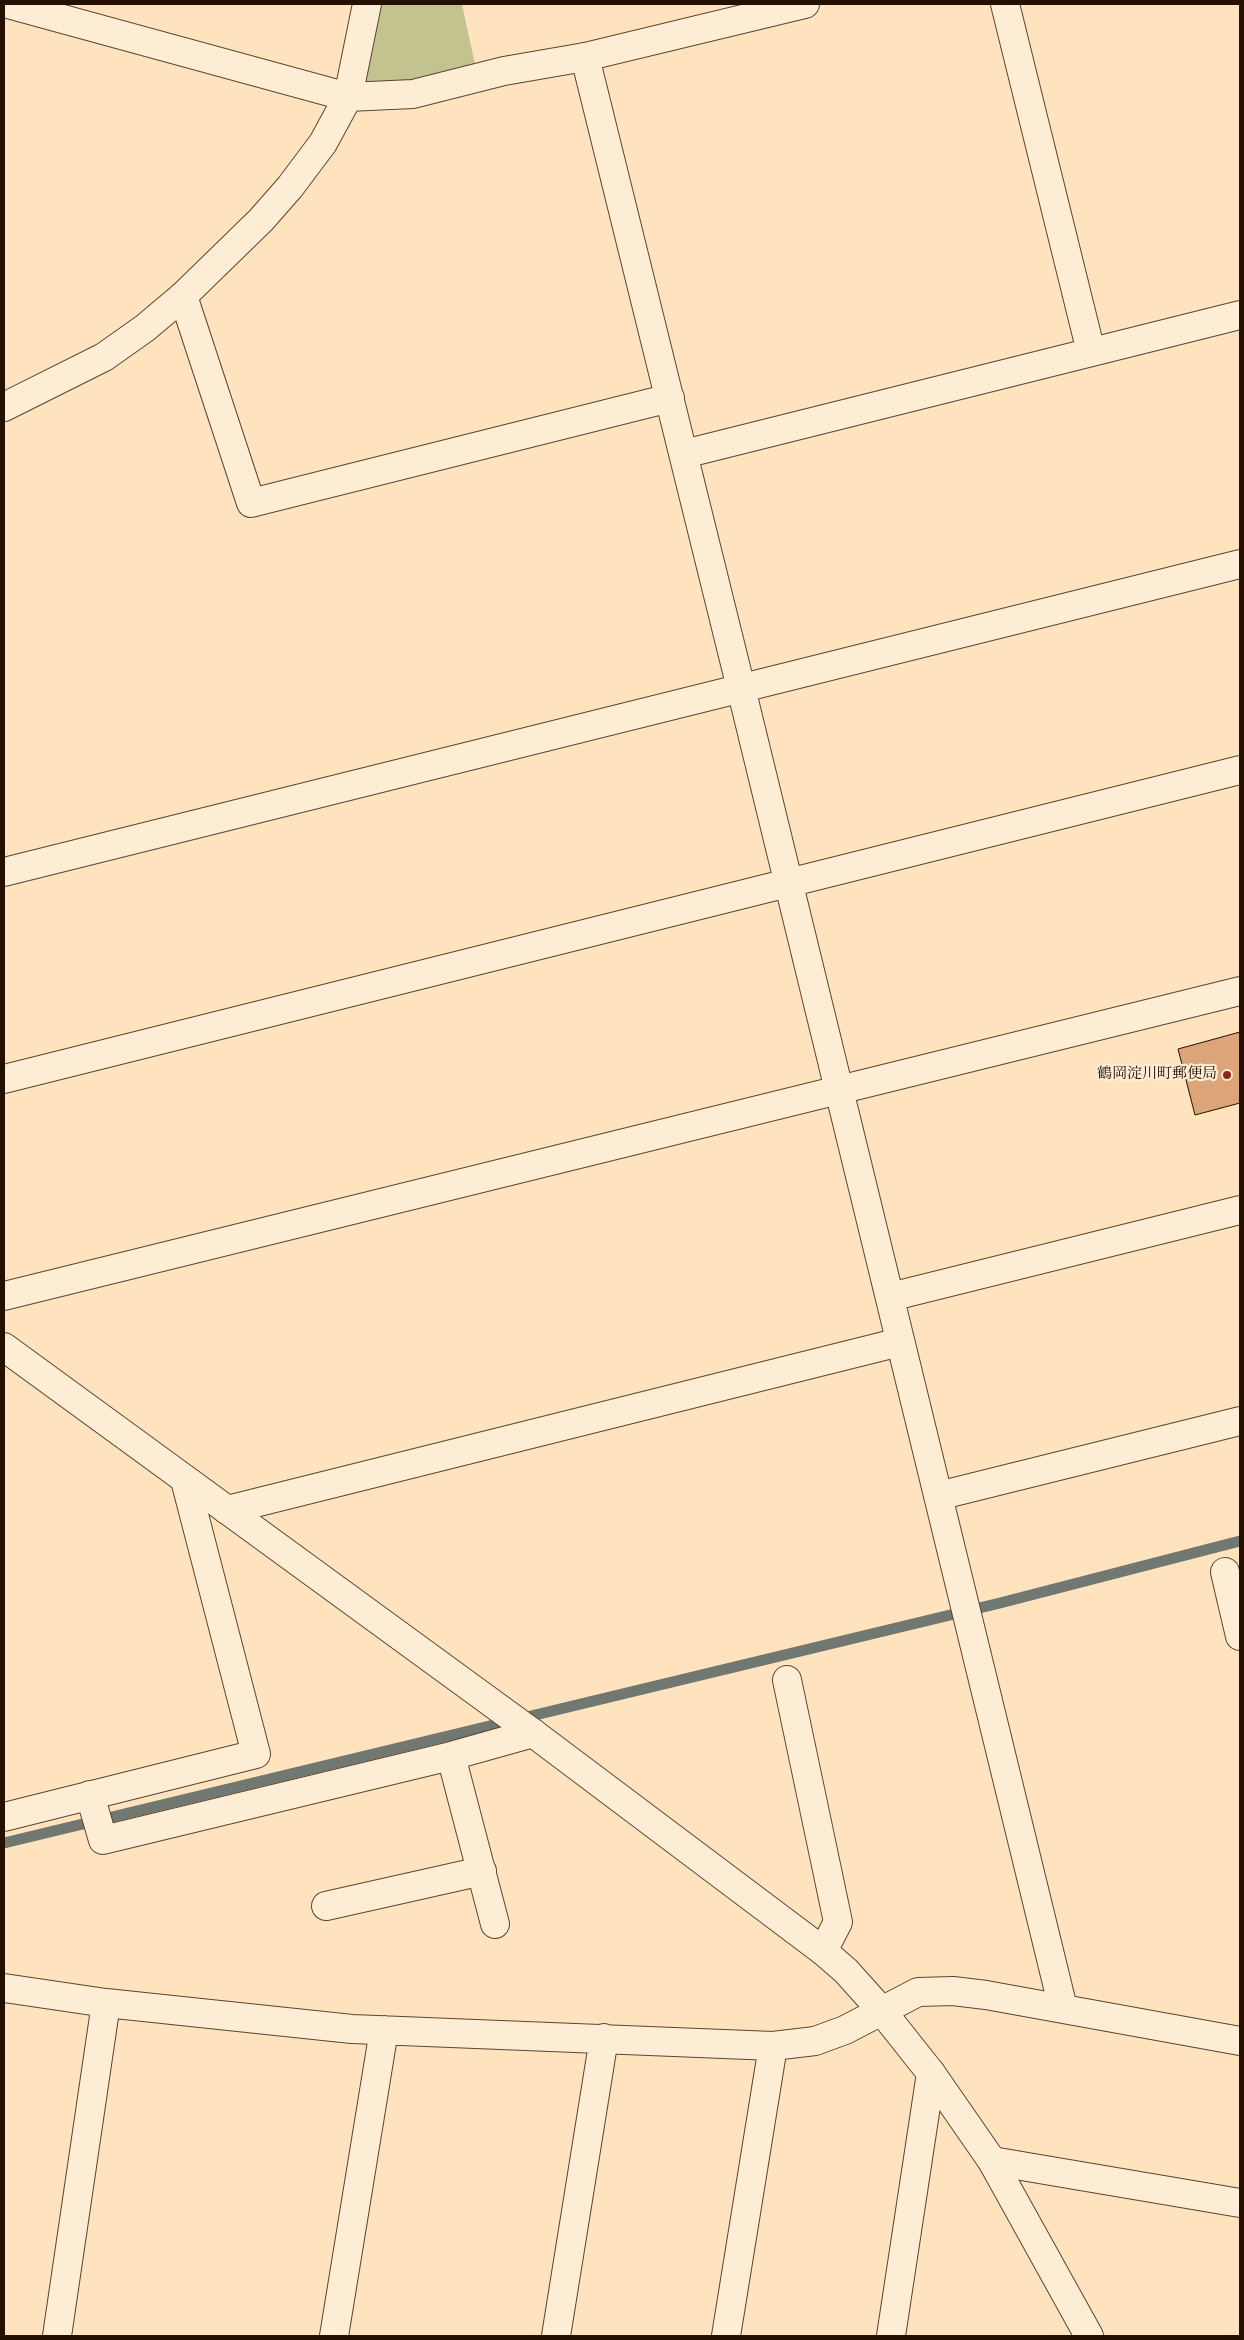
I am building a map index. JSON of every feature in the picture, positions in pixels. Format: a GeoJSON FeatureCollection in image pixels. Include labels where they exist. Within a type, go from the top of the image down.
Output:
{"type":"FeatureCollection","features":[{"type":"Feature","properties":{"kind":"street"},"geometry":{"type":"LineString","coordinates":[[8,4],[348,97],[413,94],[504,71],[585,57],[806,4]]}},
{"type":"Feature","properties":{"kind":"street"},"geometry":{"type":"LineString","coordinates":[[4,407],[104,357],[145,328],[183,296],[261,220],[290,187],[323,143],[348,97],[367,4]]}},
{"type":"Feature","properties":{"kind":"street"},"geometry":{"type":"LineString","coordinates":[[1005,4],[1091,352]]}},
{"type":"Feature","properties":{"kind":"street"},"geometry":{"type":"LineString","coordinates":[[585,57],[684,454],[1063,2008]]}},
{"type":"Feature","properties":{"kind":"street"},"geometry":{"type":"LineString","coordinates":[[183,296],[251,503],[670,398]]}},
{"type":"Feature","properties":{"kind":"street"},"geometry":{"type":"LineString","coordinates":[[684,454],[1240,315]]}},
{"type":"Feature","properties":{"kind":"street"},"geometry":{"type":"LineString","coordinates":[[4,872],[1240,564]]}},
{"type":"Feature","properties":{"kind":"street"},"geometry":{"type":"LineString","coordinates":[[4,1079],[1240,770]]}},
{"type":"Feature","properties":{"kind":"street"},"geometry":{"type":"LineString","coordinates":[[4,1296],[1240,992]]}},
{"type":"Feature","properties":{"kind":"street"},"geometry":{"type":"LineString","coordinates":[[890,1297],[1240,1210]]}},
{"type":"Feature","properties":{"kind":"street"},"geometry":{"type":"LineString","coordinates":[[227,1510],[900,1342]]}},
{"type":"Feature","properties":{"kind":"street"},"geometry":{"type":"LineString","coordinates":[[4,1347],[533,1734],[823,1951],[846,1971],[881,2010],[931,2073],[992,2161],[1089,2336]]}},
{"type":"Feature","properties":{"kind":"street"},"geometry":{"type":"LineString","coordinates":[[938,1496],[1240,1421]]}},
{"type":"Feature","properties":{"kind":"street"},"geometry":{"type":"LineString","coordinates":[[4,1817],[256,1754],[185,1480]]}},
{"type":"Feature","properties":{"kind":"street"},"geometry":{"type":"LineString","coordinates":[[1226,1572],[1240,1636]]}},
{"type":"Feature","properties":{"kind":"street"},"geometry":{"type":"LineString","coordinates":[[787,1680],[838,1922],[823,1951]]}},
{"type":"Feature","properties":{"kind":"street"},"geometry":{"type":"LineString","coordinates":[[90,1796],[103,1840],[451,1756],[533,1734]]}},
{"type":"Feature","properties":{"kind":"street"},"geometry":{"type":"LineString","coordinates":[[451,1756],[495,1924]]}},
{"type":"Feature","properties":{"kind":"street"},"geometry":{"type":"LineString","coordinates":[[326,1906],[482,1871]]}},
{"type":"Feature","properties":{"kind":"street"},"geometry":{"type":"LineString","coordinates":[[4,1988],[106,2003],[352,2029],[773,2046],[815,2041],[845,2030],[918,1992],[952,1991],[1063,2008],[1240,2041]]}},
{"type":"Feature","properties":{"kind":"street"},"geometry":{"type":"LineString","coordinates":[[57,2336],[106,2003]]}},
{"type":"Feature","properties":{"kind":"street"},"geometry":{"type":"LineString","coordinates":[[334,2336],[384,2030]]}},
{"type":"Feature","properties":{"kind":"street"},"geometry":{"type":"LineString","coordinates":[[556,2336],[604,2038]]}},
{"type":"Feature","properties":{"kind":"street"},"geometry":{"type":"LineString","coordinates":[[726,2336],[773,2046]]}},
{"type":"Feature","properties":{"kind":"street"},"geometry":{"type":"LineString","coordinates":[[891,2336],[931,2073]]}},
{"type":"Feature","properties":{"kind":"street"},"geometry":{"type":"LineString","coordinates":[[992,2161],[1240,2203]]}},
{"type":"Feature","properties":{"kind":"green space"},"geometry":{"type":"Polygon","coordinates":[[[365,4],[462,4],[477,74],[348,97],[365,4]]]}},
{"type":"Feature","properties":{"kind":"building"},"geometry":{"type":"Polygon","coordinates":[[[1240,1032],[1240,1103],[1195,1115],[1178,1049],[1240,1032]]]}},
{"type":"Feature","properties":{"kind":"waterway"},"geometry":{"type":"LineString","coordinates":[[4,1843],[1000,1603],[1240,1541]]}},
{"type":"Feature","properties":{"kind":"place","name":"鶴岡淀川町郵便局"},"geometry":{"type":"Point","coordinates":[1227,1075]}}]}
